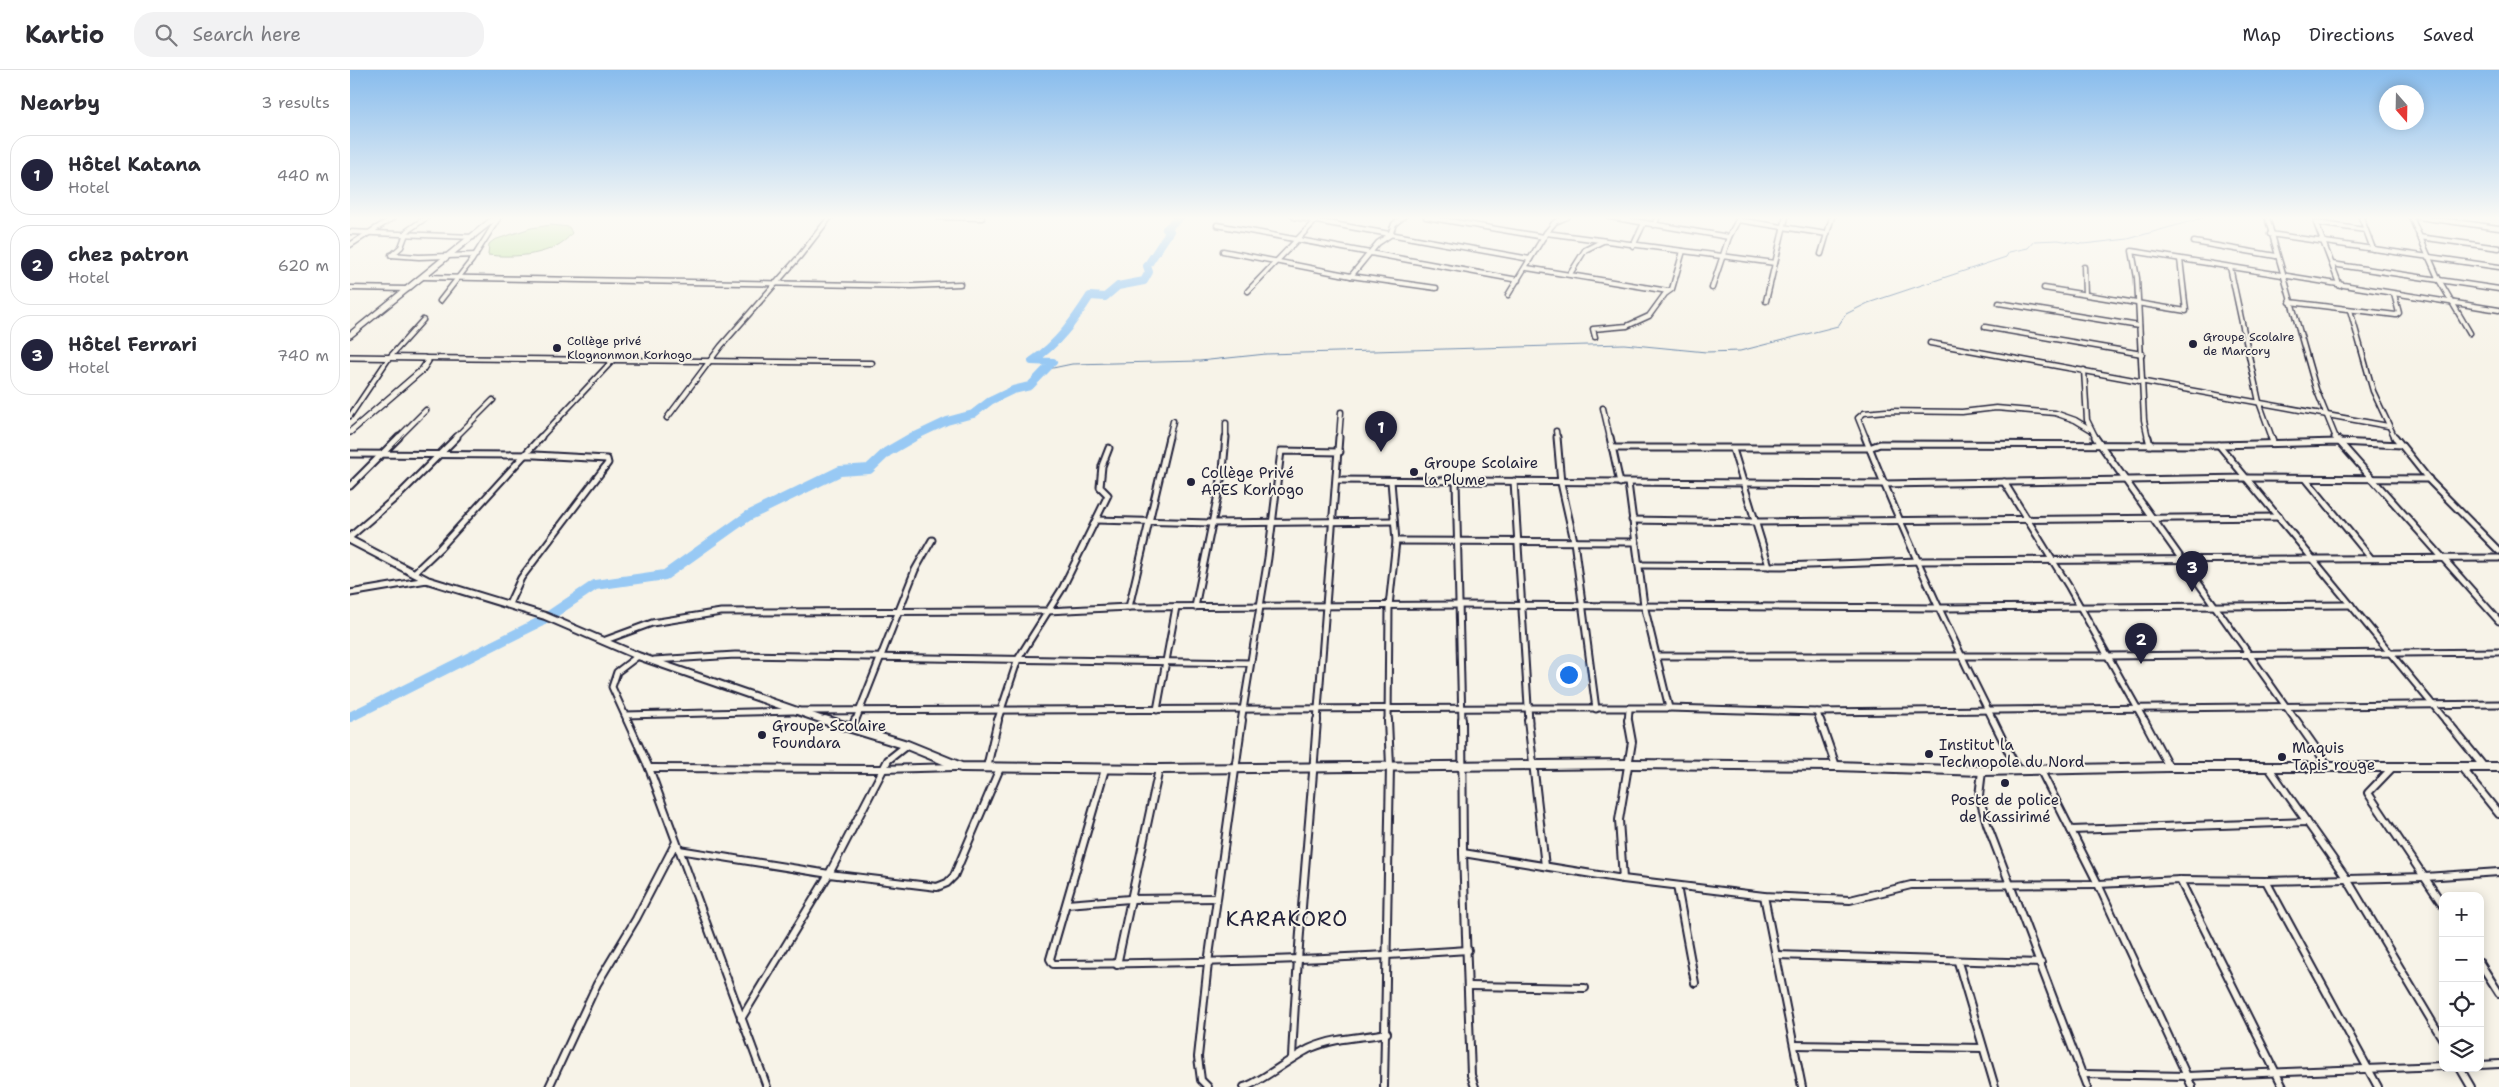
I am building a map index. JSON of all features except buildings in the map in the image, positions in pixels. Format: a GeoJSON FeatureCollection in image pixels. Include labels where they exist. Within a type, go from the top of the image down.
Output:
{"type":"FeatureCollection","features":[{"type":"Feature","properties":{"kind":"street"},"geometry":{"type":"LineString","coordinates":[[350,335],[439,264]]}},
{"type":"Feature","properties":{"kind":"street"},"geometry":{"type":"LineString","coordinates":[[440,301],[469,264]]}},
{"type":"Feature","properties":{"kind":"street"},"geometry":{"type":"LineString","coordinates":[[667,418],[711,360],[791,264]]}},
{"type":"Feature","properties":{"kind":"street"},"geometry":{"type":"LineString","coordinates":[[1248,291],[1274,264]]}},
{"type":"Feature","properties":{"kind":"street"},"geometry":{"type":"LineString","coordinates":[[1298,264],[1350,276],[1436,288]]}},
{"type":"Feature","properties":{"kind":"street"},"geometry":{"type":"LineString","coordinates":[[1350,276],[1360,264]]}},
{"type":"Feature","properties":{"kind":"street"},"geometry":{"type":"LineString","coordinates":[[1436,264],[1518,280]]}},
{"type":"Feature","properties":{"kind":"street"},"geometry":{"type":"LineString","coordinates":[[1508,295],[1528,264]]}},
{"type":"Feature","properties":{"kind":"street"},"geometry":{"type":"LineString","coordinates":[[1570,274],[1576,264]]}},
{"type":"Feature","properties":{"kind":"street"},"geometry":{"type":"LineString","coordinates":[[1595,337],[1594,329],[1642,322],[1656,309],[1662,296],[1672,289],[1679,264]]}},
{"type":"Feature","properties":{"kind":"street"},"geometry":{"type":"LineString","coordinates":[[1712,288],[1720,264]]}},
{"type":"Feature","properties":{"kind":"street"},"geometry":{"type":"LineString","coordinates":[[1766,301],[1775,264]]}},
{"type":"Feature","properties":{"kind":"street"},"geometry":{"type":"LineString","coordinates":[[2134,264],[2142,354],[2140,380],[2144,420],[2150,445]]}},
{"type":"Feature","properties":{"kind":"street"},"geometry":{"type":"LineString","coordinates":[[2044,288],[2186,311],[2181,264]]}},
{"type":"Feature","properties":{"kind":"street"},"geometry":{"type":"LineString","coordinates":[[2214,264],[2499,310]]}},
{"type":"Feature","properties":{"kind":"street"},"geometry":{"type":"LineString","coordinates":[[2279,264],[2325,415],[2338,442],[2373,479],[2440,558],[2499,621]]}},
{"type":"Feature","properties":{"kind":"street"},"geometry":{"type":"LineString","coordinates":[[2332,264],[2340,286]]}},
{"type":"Feature","properties":{"kind":"street"},"geometry":{"type":"LineString","coordinates":[[2335,264],[2499,289]]}},
{"type":"Feature","properties":{"kind":"street"},"geometry":{"type":"LineString","coordinates":[[2433,264],[2451,302],[2470,333]]}},
{"type":"Feature","properties":{"kind":"street"},"geometry":{"type":"LineString","coordinates":[[2481,264],[2499,267]]}},
{"type":"Feature","properties":{"kind":"street"},"geometry":{"type":"LineString","coordinates":[[2084,267],[2085,294]]}},
{"type":"Feature","properties":{"kind":"street"},"geometry":{"type":"LineString","coordinates":[[2230,267],[2259,402],[2273,442]]}},
{"type":"Feature","properties":{"kind":"street"},"geometry":{"type":"LineString","coordinates":[[1527,268],[1668,291]]}},
{"type":"Feature","properties":{"kind":"street"},"geometry":{"type":"LineString","coordinates":[[424,277],[912,286],[960,284]]}},
{"type":"Feature","properties":{"kind":"street"},"geometry":{"type":"LineString","coordinates":[[350,288],[409,289]]}},
{"type":"Feature","properties":{"kind":"street"},"geometry":{"type":"LineString","coordinates":[[2290,302],[2396,315],[2399,313],[2394,294]]}},
{"type":"Feature","properties":{"kind":"street"},"geometry":{"type":"LineString","coordinates":[[1999,303],[2139,326]]}},
{"type":"Feature","properties":{"kind":"street"},"geometry":{"type":"LineString","coordinates":[[2350,310],[2364,364],[2388,426],[2429,479],[2499,550]]}},
{"type":"Feature","properties":{"kind":"street"},"geometry":{"type":"LineString","coordinates":[[350,416],[389,358],[423,320]]}},
{"type":"Feature","properties":{"kind":"street"},"geometry":{"type":"LineString","coordinates":[[1986,327],[2142,354]]}},
{"type":"Feature","properties":{"kind":"street"},"geometry":{"type":"LineString","coordinates":[[1930,343],[2388,426]]}},
{"type":"Feature","properties":{"kind":"street"},"geometry":{"type":"LineString","coordinates":[[350,357],[872,363]]}},
{"type":"Feature","properties":{"kind":"street"},"geometry":{"type":"LineString","coordinates":[[350,432],[422,370],[428,361],[424,358]]}},
{"type":"Feature","properties":{"kind":"street"},"geometry":{"type":"LineString","coordinates":[[414,573],[440,548],[614,359]]}},
{"type":"Feature","properties":{"kind":"street"},"geometry":{"type":"LineString","coordinates":[[2084,370],[2087,420],[2090,429],[2284,706],[2329,767]]}},
{"type":"Feature","properties":{"kind":"street"},"geometry":{"type":"LineString","coordinates":[[493,400],[401,493],[350,539],[427,580],[547,617],[638,656],[793,711],[907,745],[961,767]]}},
{"type":"Feature","properties":{"kind":"street"},"geometry":{"type":"LineString","coordinates":[[1604,408],[1620,483]]}},
{"type":"Feature","properties":{"kind":"street"},"geometry":{"type":"LineString","coordinates":[[2018,769],[1986,709],[1961,656],[1884,484],[1858,418],[1864,413],[1886,411],[1962,412],[1996,408],[2056,413],[2075,420],[2090,429]]}},
{"type":"Feature","properties":{"kind":"street"},"geometry":{"type":"LineString","coordinates":[[350,486],[426,410]]}},
{"type":"Feature","properties":{"kind":"street"},"geometry":{"type":"LineString","coordinates":[[1292,1058],[1296,960],[1305,880],[1325,607],[1340,452],[1341,412]]}},
{"type":"Feature","properties":{"kind":"street"},"geometry":{"type":"LineString","coordinates":[[1130,607],[1174,421]]}},
{"type":"Feature","properties":{"kind":"street"},"geometry":{"type":"LineString","coordinates":[[1195,607],[1226,448],[1226,423]]}},
{"type":"Feature","properties":{"kind":"street"},"geometry":{"type":"LineString","coordinates":[[1556,431],[1561,483],[1574,541],[1584,606],[1596,709]]}},
{"type":"Feature","properties":{"kind":"street"},"geometry":{"type":"LineString","coordinates":[[1612,448],[1869,448],[1880,444],[2150,445],[2273,442],[2338,442],[2401,445]]}},
{"type":"Feature","properties":{"kind":"street"},"geometry":{"type":"LineString","coordinates":[[2220,444],[2484,767]]}},
{"type":"Feature","properties":{"kind":"street"},"geometry":{"type":"LineString","coordinates":[[987,767],[1000,710],[1018,659],[1062,589],[1108,495],[1100,487],[1099,478],[1109,448]]}},
{"type":"Feature","properties":{"kind":"street"},"geometry":{"type":"LineString","coordinates":[[1733,449],[1770,566]]}},
{"type":"Feature","properties":{"kind":"street"},"geometry":{"type":"LineString","coordinates":[[1208,1087],[1201,1080],[1198,1057],[1208,964],[1234,768],[1281,451],[1340,452]]}},
{"type":"Feature","properties":{"kind":"street"},"geometry":{"type":"LineString","coordinates":[[350,454],[379,456],[524,455],[607,459],[608,463],[521,578],[509,604]]}},
{"type":"Feature","properties":{"kind":"street"},"geometry":{"type":"LineString","coordinates":[[1337,480],[1884,484],[2246,478],[2429,479]]}},
{"type":"Feature","properties":{"kind":"street"},"geometry":{"type":"LineString","coordinates":[[2306,479],[2370,556]]}},
{"type":"Feature","properties":{"kind":"street"},"geometry":{"type":"LineString","coordinates":[[1384,1087],[1387,1033],[1390,766],[1388,709],[1389,606],[1396,541],[1391,480]]}},
{"type":"Feature","properties":{"kind":"street"},"geometry":{"type":"LineString","coordinates":[[1456,481],[1462,708],[1463,853],[1468,950],[1471,1075],[1475,1087]]}},
{"type":"Feature","properties":{"kind":"street"},"geometry":{"type":"LineString","coordinates":[[1514,482],[1520,542],[1532,765],[1545,866]]}},
{"type":"Feature","properties":{"kind":"street"},"geometry":{"type":"LineString","coordinates":[[2004,482],[2080,606],[2170,767]]}},
{"type":"Feature","properties":{"kind":"street"},"geometry":{"type":"LineString","coordinates":[[1628,483],[1644,605],[1658,656],[1669,708]]}},
{"type":"Feature","properties":{"kind":"street"},"geometry":{"type":"LineString","coordinates":[[1632,520],[1756,522],[1900,519],[2279,517]]}},
{"type":"Feature","properties":{"kind":"street"},"geometry":{"type":"LineString","coordinates":[[1096,520],[1211,523],[1394,521]]}},
{"type":"Feature","properties":{"kind":"street"},"geometry":{"type":"LineString","coordinates":[[852,729],[915,570],[932,540]]}},
{"type":"Feature","properties":{"kind":"street"},"geometry":{"type":"LineString","coordinates":[[1396,541],[1636,542]]}},
{"type":"Feature","properties":{"kind":"street"},"geometry":{"type":"LineString","coordinates":[[1640,565],[1770,566],[1918,561],[2183,560],[2370,556],[2499,558]]}},
{"type":"Feature","properties":{"kind":"street"},"geometry":{"type":"LineString","coordinates":[[350,593],[427,580]]}},
{"type":"Feature","properties":{"kind":"street"},"geometry":{"type":"LineString","coordinates":[[603,641],[652,623],[721,612],[1047,611],[1130,607],[1325,607],[1458,604],[1940,608],[2351,605]]}},
{"type":"Feature","properties":{"kind":"street"},"geometry":{"type":"LineString","coordinates":[[1157,710],[1176,607]]}},
{"type":"Feature","properties":{"kind":"street"},"geometry":{"type":"LineString","coordinates":[[1658,656],[2108,656],[2499,652]]}},
{"type":"Feature","properties":{"kind":"street"},"geometry":{"type":"LineString","coordinates":[[650,660],[735,655],[1250,662]]}},
{"type":"Feature","properties":{"kind":"street"},"geometry":{"type":"LineString","coordinates":[[638,656],[617,672],[612,680],[612,687],[649,768],[767,1087]]}},
{"type":"Feature","properties":{"kind":"street"},"geometry":{"type":"LineString","coordinates":[[624,715],[793,711],[1462,708],[1629,710],[1669,708],[1817,712],[2499,704]]}},
{"type":"Feature","properties":{"kind":"street"},"geometry":{"type":"LineString","coordinates":[[1623,879],[1619,820],[1630,764],[1632,742],[1628,720],[1629,710]]}},
{"type":"Feature","properties":{"kind":"street"},"geometry":{"type":"LineString","coordinates":[[1817,712],[1836,766]]}},
{"type":"Feature","properties":{"kind":"street"},"geometry":{"type":"LineString","coordinates":[[741,1019],[829,874],[882,769],[888,760],[907,745]]}},
{"type":"Feature","properties":{"kind":"street"},"geometry":{"type":"LineString","coordinates":[[649,768],[882,769],[987,767],[1159,769],[1630,764],[1836,766],[1982,771],[2170,767],[2499,767]]}},
{"type":"Feature","properties":{"kind":"street"},"geometry":{"type":"LineString","coordinates":[[679,850],[829,874],[938,887],[947,883],[954,876],[1000,768]]}},
{"type":"Feature","properties":{"kind":"street"},"geometry":{"type":"LineString","coordinates":[[2269,768],[2347,879],[2439,1033]]}},
{"type":"Feature","properties":{"kind":"street"},"geometry":{"type":"LineString","coordinates":[[2392,768],[2368,793],[2439,899]]}},
{"type":"Feature","properties":{"kind":"street"},"geometry":{"type":"LineString","coordinates":[[2462,768],[2499,814]]}},
{"type":"Feature","properties":{"kind":"street"},"geometry":{"type":"LineString","coordinates":[[1104,769],[1050,959],[1053,964],[1208,964],[1388,956],[1468,950]]}},
{"type":"Feature","properties":{"kind":"street"},"geometry":{"type":"LineString","coordinates":[[1117,965],[1159,769]]}},
{"type":"Feature","properties":{"kind":"street"},"geometry":{"type":"LineString","coordinates":[[2040,769],[2098,884],[2192,1087]]}},
{"type":"Feature","properties":{"kind":"street"},"geometry":{"type":"LineString","coordinates":[[1982,771],[1979,796],[1987,824],[2087,1087]]}},
{"type":"Feature","properties":{"kind":"street"},"geometry":{"type":"LineString","coordinates":[[2071,830],[2307,822]]}},
{"type":"Feature","properties":{"kind":"street"},"geometry":{"type":"LineString","coordinates":[[549,1087],[597,984],[636,919],[676,842]]}},
{"type":"Feature","properties":{"kind":"street"},"geometry":{"type":"LineString","coordinates":[[1463,853],[1677,886],[1764,896],[1850,900],[1911,885],[2098,884],[2180,880],[2266,881],[2425,877],[2499,872]]}},
{"type":"Feature","properties":{"kind":"street"},"geometry":{"type":"LineString","coordinates":[[2180,880],[2283,1087]]}},
{"type":"Feature","properties":{"kind":"street"},"geometry":{"type":"LineString","coordinates":[[2266,881],[2378,1087]]}},
{"type":"Feature","properties":{"kind":"street"},"geometry":{"type":"LineString","coordinates":[[1677,886],[1694,983]]}},
{"type":"Feature","properties":{"kind":"street"},"geometry":{"type":"LineString","coordinates":[[1764,896],[1802,1087]]}},
{"type":"Feature","properties":{"kind":"street"},"geometry":{"type":"LineString","coordinates":[[1067,904],[1130,899],[1217,898]]}},
{"type":"Feature","properties":{"kind":"street"},"geometry":{"type":"LineString","coordinates":[[1776,955],[1958,962],[2041,963]]}},
{"type":"Feature","properties":{"kind":"street"},"geometry":{"type":"LineString","coordinates":[[1958,962],[1995,1087]]}},
{"type":"Feature","properties":{"kind":"street"},"geometry":{"type":"LineString","coordinates":[[2484,969],[2499,992]]}},
{"type":"Feature","properties":{"kind":"street"},"geometry":{"type":"LineString","coordinates":[[1468,986],[1585,988]]}},
{"type":"Feature","properties":{"kind":"street"},"geometry":{"type":"LineString","coordinates":[[1244,1087],[1250,1086],[1292,1058],[1339,1038],[1370,1037],[1387,1033]]}},
{"type":"Feature","properties":{"kind":"street"},"geometry":{"type":"LineString","coordinates":[[1794,1045],[1984,1048]]}},
{"type":"Feature","properties":{"kind":"street"},"geometry":{"type":"LineString","coordinates":[[2484,1065],[2499,1064]]}},
{"type":"Feature","properties":{"kind":"street"},"geometry":{"type":"LineString","coordinates":[[2082,1074],[2187,1076],[2439,1066]]}},
{"type":"Feature","properties":{"kind":"street"},"geometry":{"type":"LineString","coordinates":[[2462,1072],[2470,1087]]}},
{"type":"Feature","properties":{"kind":"waterway"},"geometry":{"type":"LineString","coordinates":[[912,437],[947,421],[973,414],[990,401],[1013,390],[1030,386],[1053,362],[1032,361],[1065,332],[1090,296],[1105,297],[1118,286],[1144,281],[1149,272],[1148,264]]}},
{"type":"Feature","properties":{"kind":"waterway"},"geometry":{"type":"LineString","coordinates":[[1048,369],[1072,364],[1200,361],[1266,354],[1624,344],[1706,352],[1740,351],[1838,326],[1846,314],[1868,303],[1984,264]]}},
{"type":"Feature","properties":{"kind":"waterway"},"geometry":{"type":"LineString","coordinates":[[350,717],[540,622],[595,585],[665,575],[748,516],[840,471],[869,469],[887,452],[912,437]]}},
{"type":"Feature","properties":{"kind":"place","name":"Groupe Scolaire de Marcory"},"geometry":{"type":"Point","coordinates":[2193,344]}},
{"type":"Feature","properties":{"kind":"place","name":"Collège privé Klognonmon Korhogo"},"geometry":{"type":"Point","coordinates":[557,348]}},
{"type":"Feature","properties":{"kind":"place","name":"Hôtel Katana"},"geometry":{"type":"Point","coordinates":[1381,452]}},
{"type":"Feature","properties":{"kind":"place","name":"Groupe Scolaire la Plume"},"geometry":{"type":"Point","coordinates":[1414,472]}},
{"type":"Feature","properties":{"kind":"place","name":"Collège Privé APES Korhogo"},"geometry":{"type":"Point","coordinates":[1191,482]}},
{"type":"Feature","properties":{"kind":"place","name":"Hôtel Ferrari"},"geometry":{"type":"Point","coordinates":[2192,592]}},
{"type":"Feature","properties":{"kind":"place","name":"chez patron"},"geometry":{"type":"Point","coordinates":[2141,664]}},
{"type":"Feature","properties":{"kind":"place","name":"Groupe Scolaire Foundara"},"geometry":{"type":"Point","coordinates":[762,735]}},
{"type":"Feature","properties":{"kind":"place","name":"Institut la Technopole du Nord"},"geometry":{"type":"Point","coordinates":[1929,754]}},
{"type":"Feature","properties":{"kind":"place","name":"Maquis Tapis rouge"},"geometry":{"type":"Point","coordinates":[2282,757]}},
{"type":"Feature","properties":{"kind":"place","name":"Poste de police de Kassirimé"},"geometry":{"type":"Point","coordinates":[2005,783]}},
{"type":"Feature","properties":{"kind":"district","name":"KARAKORO"},"geometry":{"type":"Point","coordinates":[1287,919]}}]}
